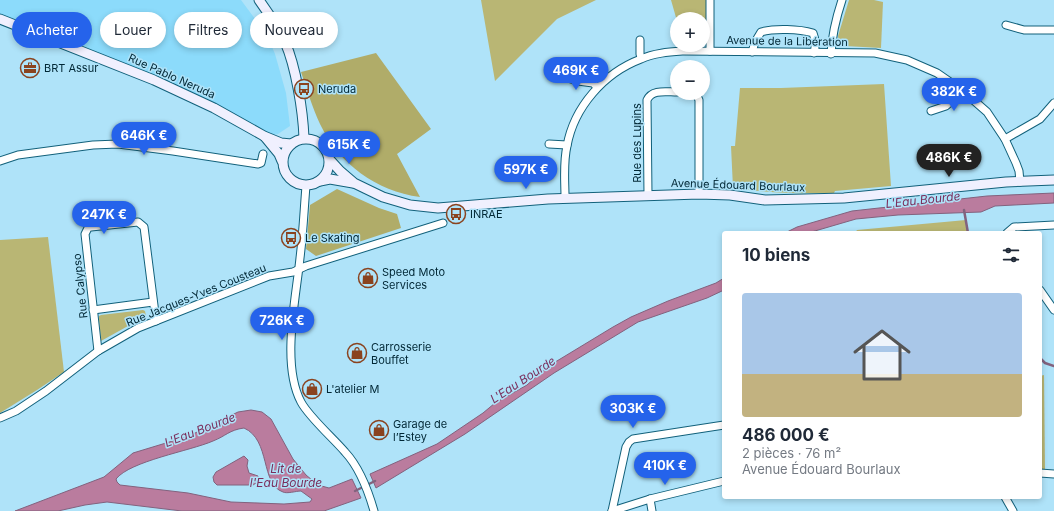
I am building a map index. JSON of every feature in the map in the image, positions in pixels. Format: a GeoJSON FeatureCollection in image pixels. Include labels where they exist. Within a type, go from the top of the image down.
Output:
{"type":"FeatureCollection","features":[{"type":"Feature","properties":{"kind":"street"},"geometry":{"type":"LineString","coordinates":[[259,0],[276,25],[285,42],[292,62],[302,117],[304,138]]}},
{"type":"Feature","properties":{"kind":"street"},"geometry":{"type":"LineString","coordinates":[[710,0],[710,12]]}},
{"type":"Feature","properties":{"kind":"street"},"geometry":{"type":"LineString","coordinates":[[831,54],[832,39],[842,0]]}},
{"type":"Feature","properties":{"kind":"street","name":"Rue Pablo Neruda"},"geometry":{"type":"LineString","coordinates":[[0,19],[160,83],[214,108],[264,136],[281,143],[291,144]]}},
{"type":"Feature","properties":{"kind":"street"},"geometry":{"type":"LineString","coordinates":[[1006,25],[1024,30],[1054,30]]}},
{"type":"Feature","properties":{"kind":"street"},"geometry":{"type":"LineString","coordinates":[[752,52],[755,42],[761,32],[768,30],[805,31],[813,33],[816,44],[814,53]]}},
{"type":"Feature","properties":{"kind":"street"},"geometry":{"type":"LineString","coordinates":[[640,40],[641,58]]}},
{"type":"Feature","properties":{"kind":"street","name":"Avenue de la Libération"},"geometry":{"type":"LineString","coordinates":[[710,51],[831,54],[875,53],[907,60],[937,73],[963,91],[986,112],[1005,139],[1017,167],[1020,182]]}},
{"type":"Feature","properties":{"kind":"street","name":"Avenue de la Libération"},"geometry":{"type":"LineString","coordinates":[[565,198],[564,174],[567,145],[577,116],[590,96],[597,87],[624,67],[641,58],[660,53],[672,52]]}},
{"type":"Feature","properties":{"kind":"street"},"geometry":{"type":"LineString","coordinates":[[564,77],[593,83],[597,87]]}},
{"type":"Feature","properties":{"kind":"street"},"geometry":{"type":"LineString","coordinates":[[931,111],[946,106],[963,91]]}},
{"type":"Feature","properties":{"kind":"street","name":"Rue des Lupins"},"geometry":{"type":"LineString","coordinates":[[648,195],[647,100],[649,95],[654,92],[670,92]]}},
{"type":"Feature","properties":{"kind":"street"},"geometry":{"type":"LineString","coordinates":[[699,100],[699,194]]}},
{"type":"Feature","properties":{"kind":"street"},"geometry":{"type":"LineString","coordinates":[[1005,139],[1040,119],[1054,103]]}},
{"type":"Feature","properties":{"kind":"street","name":"Rue Pablo Neruda"},"geometry":{"type":"LineString","coordinates":[[264,136],[279,154],[282,161]]}},
{"type":"Feature","properties":{"kind":"street"},"geometry":{"type":"LineString","coordinates":[[304,138],[318,142],[324,146],[330,160],[326,175],[320,181],[306,186],[293,182],[288,178],[282,161],[291,144],[304,138]]}},
{"type":"Feature","properties":{"kind":"street"},"geometry":{"type":"LineString","coordinates":[[0,161],[18,155],[93,145],[118,144],[258,164],[261,163],[263,154]]}},
{"type":"Feature","properties":{"kind":"street"},"geometry":{"type":"LineString","coordinates":[[550,144],[567,145]]}},
{"type":"Feature","properties":{"kind":"street","name":"Avenue Édouard Bourlaux"},"geometry":{"type":"LineString","coordinates":[[330,160],[354,183]]}},
{"type":"Feature","properties":{"kind":"street","name":"Avenue Édouard Bourlaux"},"geometry":{"type":"LineString","coordinates":[[320,181],[330,179],[354,183],[399,203],[426,207],[465,206],[565,198],[648,195],[730,195],[765,200],[816,199],[1054,180]]}},
{"type":"Feature","properties":{"kind":"street"},"geometry":{"type":"LineString","coordinates":[[306,186],[292,330],[292,365],[294,383],[297,394],[304,408],[346,453],[358,470],[371,499],[374,511]]}},
{"type":"Feature","properties":{"kind":"street","name":"Rue Calypso"},"geometry":{"type":"LineString","coordinates":[[98,350],[85,234],[88,228],[138,222],[144,227],[156,320]]}},
{"type":"Feature","properties":{"kind":"street","name":"Rue Jacques-Yves Cousteau"},"geometry":{"type":"LineString","coordinates":[[0,418],[16,411],[46,391],[98,350],[156,320],[269,276],[288,273],[443,223]]}},
{"type":"Feature","properties":{"kind":"street"},"geometry":{"type":"LineString","coordinates":[[1009,231],[1014,227],[1054,225]]}},
{"type":"Feature","properties":{"kind":"street"},"geometry":{"type":"LineString","coordinates":[[1042,293],[1054,310]]}},
{"type":"Feature","properties":{"kind":"street"},"geometry":{"type":"LineString","coordinates":[[93,310],[153,302]]}},
{"type":"Feature","properties":{"kind":"street"},"geometry":{"type":"LineString","coordinates":[[722,425],[633,439],[629,442],[626,447],[612,511],[650,499],[722,481]]}},
{"type":"Feature","properties":{"kind":"street"},"geometry":{"type":"LineString","coordinates":[[1042,473],[1054,474]]}},
{"type":"Feature","properties":{"kind":"street"},"geometry":{"type":"LineString","coordinates":[[650,499],[652,511]]}},
{"type":"Feature","properties":{"kind":"street"},"geometry":{"type":"LineString","coordinates":[[1006,499],[1013,511]]}},
{"type":"Feature","properties":{"kind":"shaded area"},"geometry":{"type":"Polygon","coordinates":[[[0,0],[241,0],[250,12],[250,48],[272,48],[275,54],[286,93],[290,126],[278,134],[264,136],[214,108],[70,48],[92,48],[92,12],[12,12],[12,24],[0,19],[0,0]]]}},
{"type":"Feature","properties":{"kind":"shaded area"},"geometry":{"type":"Polygon","coordinates":[[[481,0],[596,0],[557,19],[495,81],[481,0]]]}},
{"type":"Feature","properties":{"kind":"shaded area"},"geometry":{"type":"Polygon","coordinates":[[[671,0],[706,0],[706,12],[674,12],[671,0]]]}},
{"type":"Feature","properties":{"kind":"shaded area"},"geometry":{"type":"Polygon","coordinates":[[[849,0],[874,0],[883,2],[881,48],[845,46],[839,42],[838,36],[849,0]]]}},
{"type":"Feature","properties":{"kind":"shaded area"},"geometry":{"type":"Polygon","coordinates":[[[376,53],[431,129],[397,154],[420,197],[388,189],[374,182],[348,163],[337,151],[320,124],[301,72],[376,53]]]}},
{"type":"Feature","properties":{"kind":"shaded area"},"geometry":{"type":"Polygon","coordinates":[[[884,84],[891,186],[835,191],[834,193],[771,192],[733,188],[731,146],[735,146],[740,88],[884,84]]]}},
{"type":"Feature","properties":{"kind":"shaded area"},"geometry":{"type":"Polygon","coordinates":[[[337,189],[379,208],[397,214],[401,228],[316,256],[306,249],[310,205],[337,189]]]}},
{"type":"Feature","properties":{"kind":"shaded area"},"geometry":{"type":"Polygon","coordinates":[[[966,220],[968,231],[856,231],[966,220]]]}},
{"type":"Feature","properties":{"kind":"shaded area"},"geometry":{"type":"Polygon","coordinates":[[[48,237],[64,372],[0,413],[0,240],[48,237]]]}},
{"type":"Feature","properties":{"kind":"shaded area"},"geometry":{"type":"Polygon","coordinates":[[[143,310],[145,311],[146,316],[101,341],[99,316],[143,310]]]}},
{"type":"Feature","properties":{"kind":"shaded area"},"geometry":{"type":"Polygon","coordinates":[[[1044,375],[1045,469],[1042,469],[1042,376],[1044,375]]]}},
{"type":"Feature","properties":{"kind":"water"},"geometry":{"type":"Polygon","coordinates":[[[1054,193],[1054,203],[995,206],[981,212],[898,215],[856,219],[815,231],[789,231],[797,227],[852,211],[987,196],[1054,193]]]}},
{"type":"Feature","properties":{"kind":"water"},"geometry":{"type":"Polygon","coordinates":[[[722,279],[722,291],[707,298],[638,322],[554,373],[465,434],[376,488],[370,474],[437,444],[483,413],[495,403],[527,385],[547,367],[613,327],[631,317],[668,301],[716,283],[722,279]]]}},
{"type":"Feature","properties":{"kind":"water","name":"Lit de l'Eau Bourde"},"geometry":{"type":"Polygon","coordinates":[[[251,410],[262,412],[271,419],[293,459],[306,475],[318,485],[329,488],[352,479],[361,498],[324,511],[182,511],[107,502],[58,511],[15,511],[104,477],[133,453],[189,436],[238,412],[251,410]],[[244,428],[235,430],[203,445],[161,457],[134,467],[116,479],[117,482],[120,485],[188,493],[231,502],[284,504],[310,502],[312,499],[301,491],[285,493],[276,487],[271,480],[258,442],[252,434],[244,428]]]}},
{"type":"Feature","properties":{"kind":"water"},"geometry":{"type":"Polygon","coordinates":[[[244,456],[248,460],[247,466],[249,473],[258,476],[259,481],[253,485],[217,485],[214,482],[213,477],[216,472],[244,456]]]}},
{"type":"Feature","properties":{"kind":"waterway"},"geometry":{"type":"LineString","coordinates":[[964,210],[968,231]]}},
{"type":"Feature","properties":{"kind":"waterway"},"geometry":{"type":"LineString","coordinates":[[1042,360],[1045,363],[1054,366]]}},
{"type":"Feature","properties":{"kind":"waterway","name":"L'Eau Bourde"},"geometry":{"type":"LineString","coordinates":[[355,491],[375,481]]}},
{"type":"Feature","properties":{"kind":"place","name":"BRT Assur"},"geometry":{"type":"Point","coordinates":[30,68]}},
{"type":"Feature","properties":{"kind":"place","name":"Neruda"},"geometry":{"type":"Point","coordinates":[304,89]}},
{"type":"Feature","properties":{"kind":"place","name":"INRAE"},"geometry":{"type":"Point","coordinates":[456,214]}},
{"type":"Feature","properties":{"kind":"place","name":"Le Skating"},"geometry":{"type":"Point","coordinates":[291,238]}},
{"type":"Feature","properties":{"kind":"place","name":"Speed Moto Services"},"geometry":{"type":"Point","coordinates":[368,278]}},
{"type":"Feature","properties":{"kind":"place","name":"Carrosserie Bouffet"},"geometry":{"type":"Point","coordinates":[357,353]}},
{"type":"Feature","properties":{"kind":"place","name":"L'atelier M"},"geometry":{"type":"Point","coordinates":[312,389]}},
{"type":"Feature","properties":{"kind":"place","name":"Garage de l’Estey"},"geometry":{"type":"Point","coordinates":[379,430]}}]}
